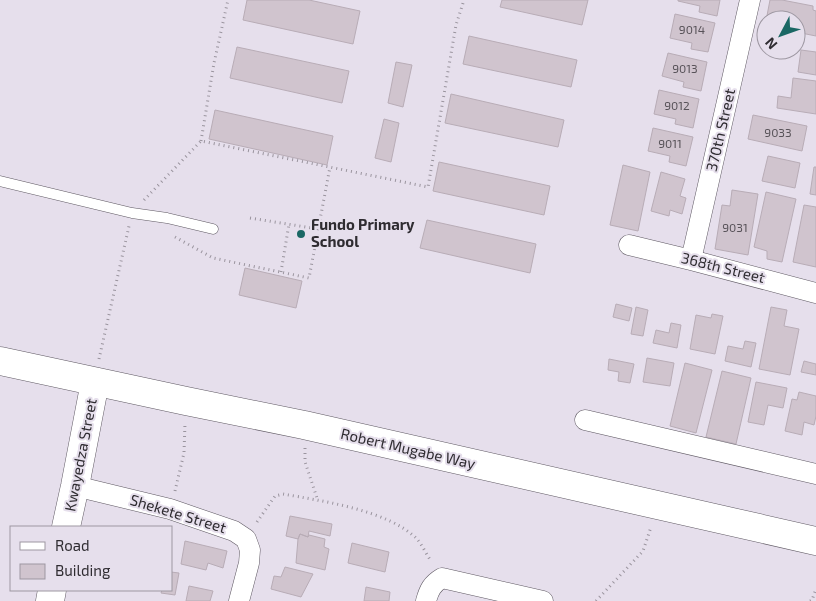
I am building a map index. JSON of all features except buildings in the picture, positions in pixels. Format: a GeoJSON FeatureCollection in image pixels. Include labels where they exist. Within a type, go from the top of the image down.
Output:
{"type":"FeatureCollection","features":[{"type":"Feature","properties":{"kind":"street","name":"370th Street"},"geometry":{"type":"LineString","coordinates":[[691,260],[750,0]]}},
{"type":"Feature","properties":{"kind":"street","name":"368th Street"},"geometry":{"type":"LineString","coordinates":[[629,245],[816,292]]}},
{"type":"Feature","properties":{"kind":"street","name":"Robert Mugabe Way"},"geometry":{"type":"LineString","coordinates":[[0,360],[95,382],[304,425],[816,541]]}},
{"type":"Feature","properties":{"kind":"street","name":"Kwayedza Street"},"geometry":{"type":"LineString","coordinates":[[66,526],[95,382]]}},
{"type":"Feature","properties":{"kind":"street"},"geometry":{"type":"LineString","coordinates":[[585,420],[816,474]]}},
{"type":"Feature","properties":{"kind":"street","name":"Shekete Street"},"geometry":{"type":"LineString","coordinates":[[75,486],[170,508],[234,531],[246,539]]}},
{"type":"Feature","properties":{"kind":"street"},"geometry":{"type":"LineString","coordinates":[[239,601],[249,562],[250,550],[246,539]]}},
{"type":"Feature","properties":{"kind":"street"},"geometry":{"type":"LineString","coordinates":[[426,601],[429,590],[434,583],[442,578],[543,601]]}},
{"type":"Feature","properties":{"kind":"lane"},"geometry":{"type":"LineString","coordinates":[[0,181],[132,213],[167,218],[213,229]]}},
{"type":"Feature","properties":{"kind":"path"},"geometry":{"type":"LineString","coordinates":[[95,382],[132,213],[201,141],[214,63],[228,0]]}},
{"type":"Feature","properties":{"kind":"path"},"geometry":{"type":"LineString","coordinates":[[201,141],[428,187],[456,25],[464,0]]}},
{"type":"Feature","properties":{"kind":"path"},"geometry":{"type":"LineString","coordinates":[[172,236],[213,258],[309,278],[330,167]]}},
{"type":"Feature","properties":{"kind":"path"},"geometry":{"type":"LineString","coordinates":[[250,218],[318,229]]}},
{"type":"Feature","properties":{"kind":"path"},"geometry":{"type":"LineString","coordinates":[[281,272],[289,224]]}},
{"type":"Feature","properties":{"kind":"path"},"geometry":{"type":"LineString","coordinates":[[170,508],[184,452],[186,401]]}},
{"type":"Feature","properties":{"kind":"path"},"geometry":{"type":"LineString","coordinates":[[304,425],[305,462],[318,501]]}},
{"type":"Feature","properties":{"kind":"path"},"geometry":{"type":"LineString","coordinates":[[246,539],[263,511],[275,496],[283,494],[346,507],[380,517],[400,526],[417,539],[442,578]]}},
{"type":"Feature","properties":{"kind":"path"},"geometry":{"type":"LineString","coordinates":[[596,601],[643,551],[659,505]]}},
{"type":"Feature","properties":{"kind":"path"},"geometry":{"type":"LineString","coordinates":[[810,601],[816,588]]}},
{"type":"Feature","properties":{"kind":"place","name":"Fundo Primary School"},"geometry":{"type":"Point","coordinates":[301,234]}}]}
